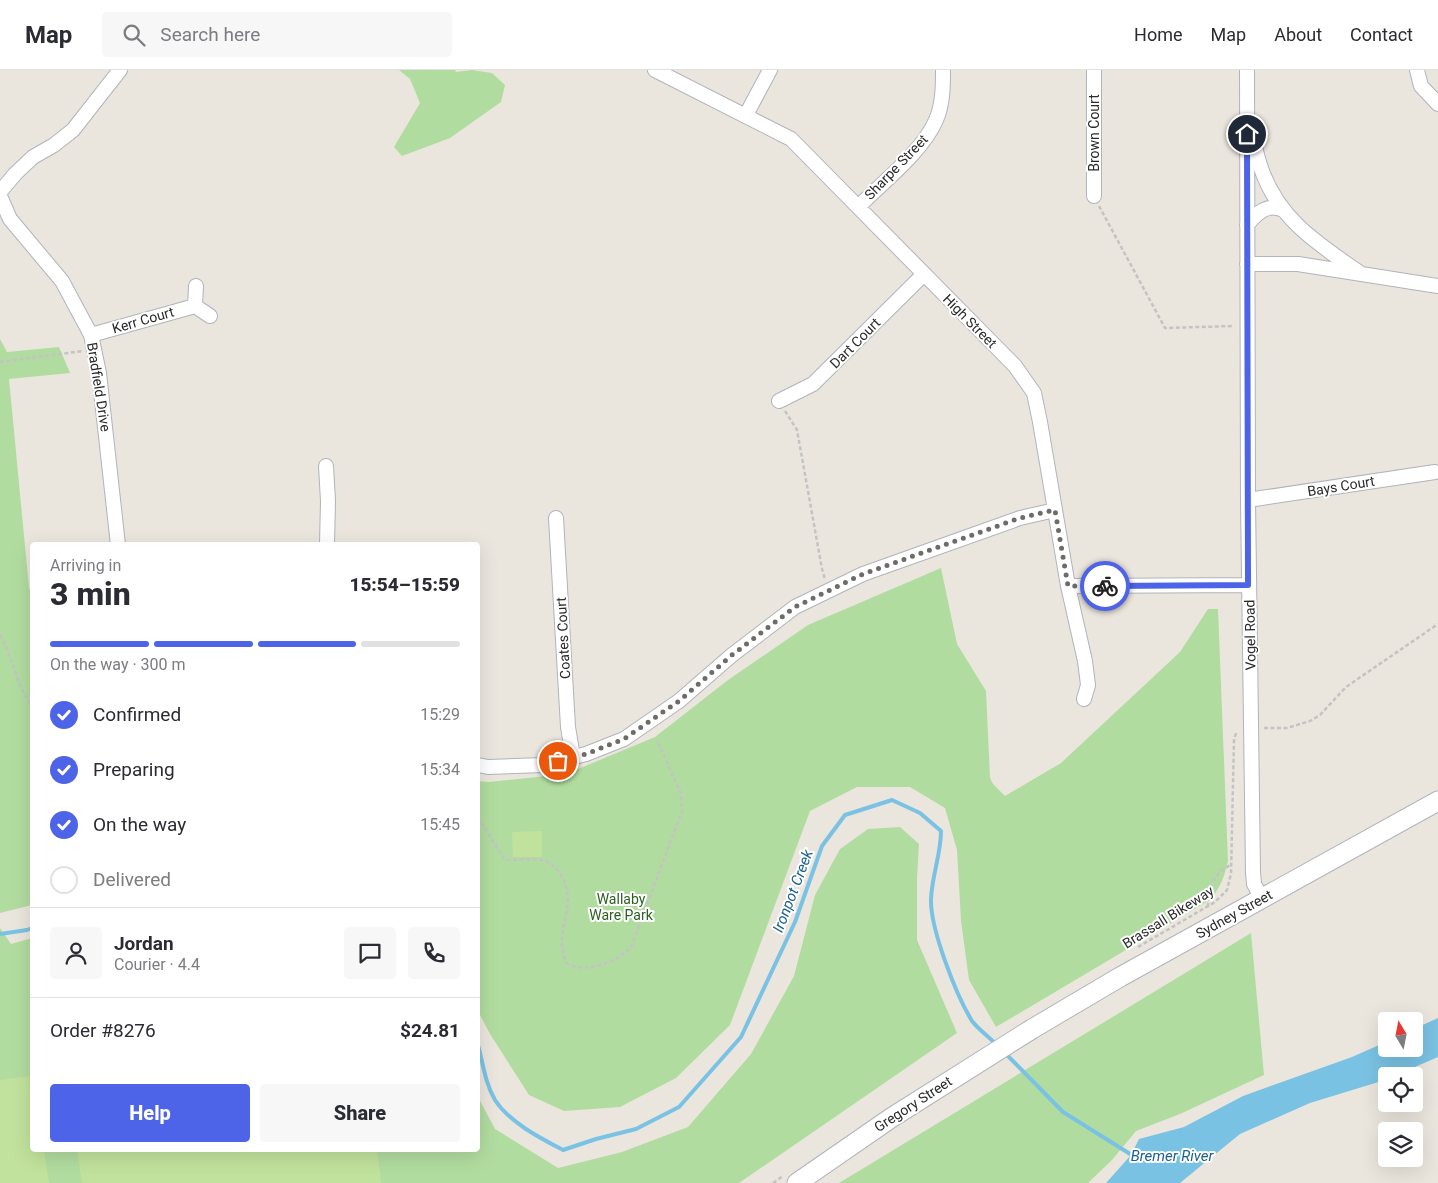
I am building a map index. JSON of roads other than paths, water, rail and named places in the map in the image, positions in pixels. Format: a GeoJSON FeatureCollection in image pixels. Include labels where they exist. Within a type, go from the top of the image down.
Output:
{"type":"FeatureCollection","features":[{"type":"Feature","properties":{"kind":"main road","name":"Sydney Street"},"geometry":{"type":"LineString","coordinates":[[1032,1029],[1120,977],[1438,801]]}},
{"type":"Feature","properties":{"kind":"main road","name":"Gregory Street"},"geometry":{"type":"LineString","coordinates":[[797,1183],[948,1081],[1032,1029]]}},
{"type":"Feature","properties":{"kind":"street"},"geometry":{"type":"LineString","coordinates":[[0,194],[33,157],[54,145],[73,130],[120,70]]}},
{"type":"Feature","properties":{"kind":"street","name":"High Street"},"geometry":{"type":"LineString","coordinates":[[655,70],[792,139],[1015,366],[1034,393],[1068,586],[1088,685],[1084,699]]}},
{"type":"Feature","properties":{"kind":"street"},"geometry":{"type":"LineString","coordinates":[[746,115],[770,70]]}},
{"type":"Feature","properties":{"kind":"street","name":"Sharpe Street"},"geometry":{"type":"LineString","coordinates":[[859,206],[922,143],[937,119],[943,95],[943,70]]}},
{"type":"Feature","properties":{"kind":"street","name":"Brown Court"},"geometry":{"type":"LineString","coordinates":[[1094,70],[1094,196]]}},
{"type":"Feature","properties":{"kind":"street","name":"Vogel Road"},"geometry":{"type":"LineString","coordinates":[[1247,70],[1248,585],[1252,872],[1254,884],[1262,899]]}},
{"type":"Feature","properties":{"kind":"street"},"geometry":{"type":"LineString","coordinates":[[1417,70],[1421,86],[1438,104]]}},
{"type":"Feature","properties":{"kind":"street"},"geometry":{"type":"LineString","coordinates":[[1247,116],[1261,169],[1268,186],[1283,210],[1308,237],[1360,273]]}},
{"type":"Feature","properties":{"kind":"street","name":"Bradfield Drive"},"geometry":{"type":"LineString","coordinates":[[0,194],[10,219],[62,281],[91,335],[99,373],[118,542]]}},
{"type":"Feature","properties":{"kind":"street"},"geometry":{"type":"LineString","coordinates":[[1247,225],[1266,209],[1275,207],[1283,210]]}},
{"type":"Feature","properties":{"kind":"street"},"geometry":{"type":"LineString","coordinates":[[1298,264],[1310,248],[1308,237]]}},
{"type":"Feature","properties":{"kind":"street"},"geometry":{"type":"LineString","coordinates":[[1247,264],[1298,264],[1438,286]]}},
{"type":"Feature","properties":{"kind":"street","name":"Dart Court"},"geometry":{"type":"LineString","coordinates":[[779,401],[813,384],[924,274]]}},
{"type":"Feature","properties":{"kind":"street"},"geometry":{"type":"LineString","coordinates":[[196,286],[195,306],[210,316]]}},
{"type":"Feature","properties":{"kind":"street","name":"Kerr Court"},"geometry":{"type":"LineString","coordinates":[[91,335],[195,306]]}},
{"type":"Feature","properties":{"kind":"street"},"geometry":{"type":"LineString","coordinates":[[326,466],[328,501],[327,542]]}},
{"type":"Feature","properties":{"kind":"street","name":"Bays Court"},"geometry":{"type":"LineString","coordinates":[[1248,500],[1435,472]]}},
{"type":"Feature","properties":{"kind":"street"},"geometry":{"type":"LineString","coordinates":[[480,765],[488,767],[543,765],[573,757],[624,739],[679,701],[732,655],[795,607],[863,574],[1020,518],[1055,510]]}},
{"type":"Feature","properties":{"kind":"street","name":"Coates Court"},"geometry":{"type":"LineString","coordinates":[[556,518],[568,727],[573,757]]}},
{"type":"Feature","properties":{"kind":"street"},"geometry":{"type":"LineString","coordinates":[[1068,586],[1248,585]]}},
{"type":"Feature","properties":{"kind":"water","name":"Bremer River"},"geometry":{"type":"Polygon","coordinates":[[[1438,1018],[1438,1057],[1415,1067],[1378,1067],[1378,1082],[1310,1103],[1240,1134],[1180,1183],[1106,1183],[1131,1155],[1139,1139],[1184,1127],[1243,1096],[1352,1057],[1378,1046],[1378,1058],[1422,1058],[1423,1025],[1438,1018]]]}},
{"type":"Feature","properties":{"kind":"waterway","name":"Ironpot Creek"},"geometry":{"type":"LineString","coordinates":[[480,1053],[489,1087],[501,1108],[526,1129],[563,1150],[636,1129],[679,1107],[741,1037],[795,922],[822,846],[845,815],[892,800],[920,813],[941,831],[931,899],[939,943],[952,979],[972,1021],[997,1045]]}},
{"type":"Feature","properties":{"kind":"waterway","name":"Ironpot Creek"},"geometry":{"type":"LineString","coordinates":[[0,934],[30,929]]}},
{"type":"Feature","properties":{"kind":"waterway","name":"Ironpot Creek"},"geometry":{"type":"LineString","coordinates":[[1005,1053],[1063,1112],[1135,1157]]}},
{"type":"Feature","properties":{"kind":"park label","name":"Wallaby Ware Park"},"geometry":{"type":"Point","coordinates":[621,908]}}]}
